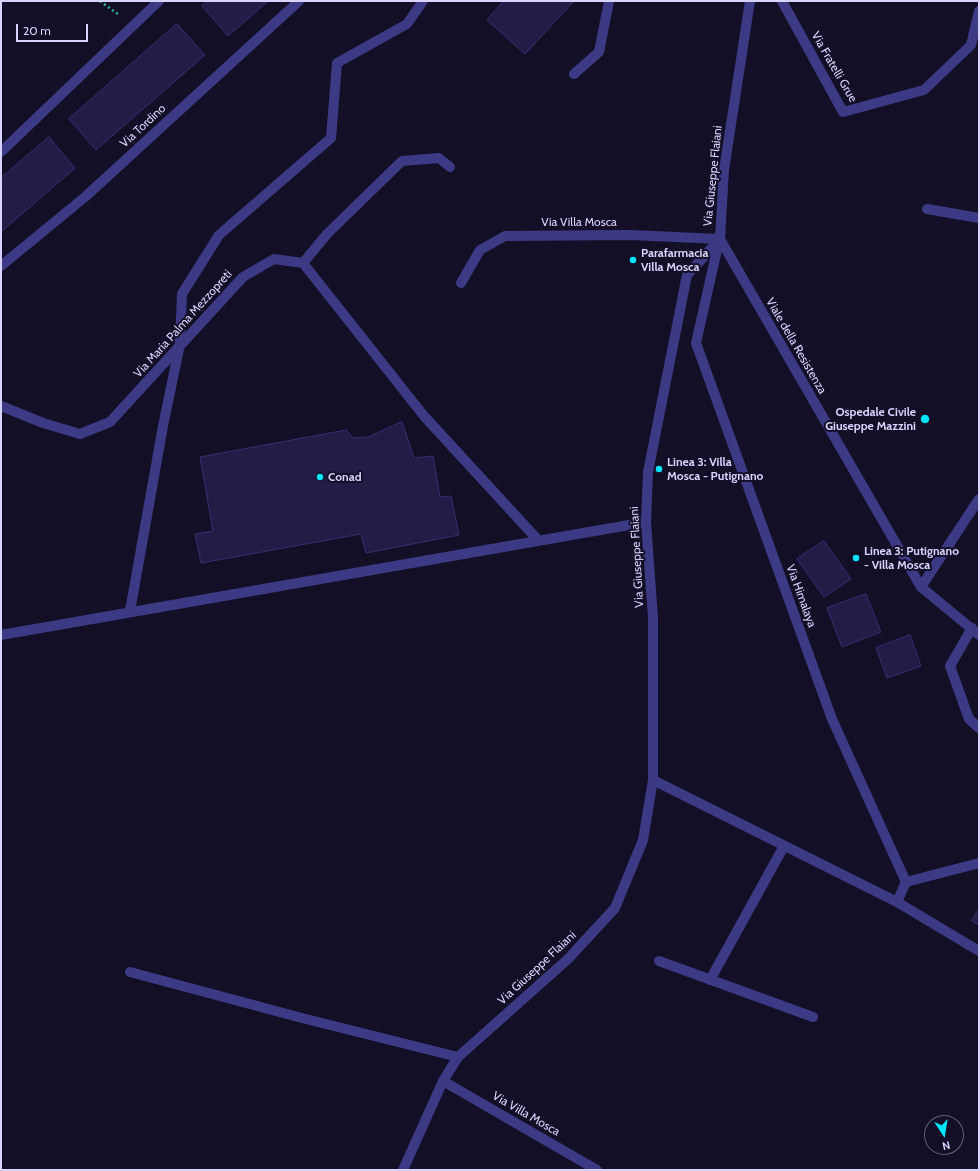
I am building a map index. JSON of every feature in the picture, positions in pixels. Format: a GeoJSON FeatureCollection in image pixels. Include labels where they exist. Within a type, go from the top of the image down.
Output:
{"type":"FeatureCollection","features":[{"type":"Feature","properties":{"kind":"street"},"geometry":{"type":"LineString","coordinates":[[1,152],[159,1]]}},
{"type":"Feature","properties":{"kind":"street","name":"Via Tordino"},"geometry":{"type":"LineString","coordinates":[[1,266],[85,197],[299,1]]}},
{"type":"Feature","properties":{"kind":"street"},"geometry":{"type":"LineString","coordinates":[[130,611],[163,426],[180,344],[182,294],[218,235],[331,138],[337,63],[407,24],[423,1]]}},
{"type":"Feature","properties":{"kind":"street"},"geometry":{"type":"LineString","coordinates":[[574,74],[599,52],[609,1]]}},
{"type":"Feature","properties":{"kind":"street","name":"Via Giuseppe Flaiani"},"geometry":{"type":"LineString","coordinates":[[458,1057],[568,959],[616,908],[643,840],[653,780],[653,618],[646,522],[648,472],[687,275],[720,239],[724,170],[750,1]]}},
{"type":"Feature","properties":{"kind":"street","name":"Via Fratelli Grue"},"geometry":{"type":"LineString","coordinates":[[782,1],[843,112],[924,90],[971,45],[979,11]]}},
{"type":"Feature","properties":{"kind":"street"},"geometry":{"type":"LineString","coordinates":[[450,167],[439,158],[402,160],[327,234],[303,262],[424,416],[538,540]]}},
{"type":"Feature","properties":{"kind":"street"},"geometry":{"type":"LineString","coordinates":[[927,209],[979,218]]}},
{"type":"Feature","properties":{"kind":"street","name":"Via Villa Mosca"},"geometry":{"type":"LineString","coordinates":[[461,283],[480,250],[505,236],[630,235],[720,239]]}},
{"type":"Feature","properties":{"kind":"street","name":"Viale della Resistenza"},"geometry":{"type":"LineString","coordinates":[[720,239],[922,587],[975,632]]}},
{"type":"Feature","properties":{"kind":"street","name":"Via Himalaya"},"geometry":{"type":"LineString","coordinates":[[720,239],[696,343],[832,719],[906,882]]}},
{"type":"Feature","properties":{"kind":"street","name":"Via Maria Palma Mezzopreti"},"geometry":{"type":"LineString","coordinates":[[1,406],[43,424],[80,434],[110,422],[243,277],[274,259],[303,262]]}},
{"type":"Feature","properties":{"kind":"street"},"geometry":{"type":"LineString","coordinates":[[922,587],[979,499]]}},
{"type":"Feature","properties":{"kind":"street"},"geometry":{"type":"LineString","coordinates":[[1,635],[130,611],[646,522]]}},
{"type":"Feature","properties":{"kind":"street"},"geometry":{"type":"LineString","coordinates":[[975,632],[950,666],[969,719],[979,728]]}},
{"type":"Feature","properties":{"kind":"street"},"geometry":{"type":"LineString","coordinates":[[653,780],[897,902],[979,951]]}},
{"type":"Feature","properties":{"kind":"street"},"geometry":{"type":"LineString","coordinates":[[710,980],[784,846]]}},
{"type":"Feature","properties":{"kind":"street"},"geometry":{"type":"LineString","coordinates":[[897,902],[906,882],[979,863]]}},
{"type":"Feature","properties":{"kind":"street"},"geometry":{"type":"LineString","coordinates":[[659,961],[813,1017]]}},
{"type":"Feature","properties":{"kind":"street"},"geometry":{"type":"LineString","coordinates":[[130,972],[302,1018],[458,1057],[443,1081],[403,1170]]}},
{"type":"Feature","properties":{"kind":"street","name":"Via Villa Mosca"},"geometry":{"type":"LineString","coordinates":[[443,1081],[597,1170]]}},
{"type":"Feature","properties":{"kind":"path"},"geometry":{"type":"LineString","coordinates":[[100,1],[133,25]]}},
{"type":"Feature","properties":{"kind":"building"},"geometry":{"type":"Polygon","coordinates":[[[208,1],[268,1],[228,36],[202,6],[208,1]]]}},
{"type":"Feature","properties":{"kind":"building"},"geometry":{"type":"Polygon","coordinates":[[[504,1],[574,1],[525,54],[487,20],[504,1]]]}},
{"type":"Feature","properties":{"kind":"building"},"geometry":{"type":"Polygon","coordinates":[[[177,24],[205,55],[96,150],[69,119],[177,24]]]}},
{"type":"Feature","properties":{"kind":"building"},"geometry":{"type":"Polygon","coordinates":[[[49,137],[75,168],[1,232],[1,178],[49,137]]]}},
{"type":"Feature","properties":{"kind":"building","name":"Conad"},"geometry":{"type":"Polygon","coordinates":[[[402,422],[414,458],[433,456],[440,497],[451,496],[459,535],[366,553],[361,534],[201,563],[195,534],[213,531],[200,457],[346,430],[353,438],[368,437],[402,422]]]}},
{"type":"Feature","properties":{"kind":"building"},"geometry":{"type":"Polygon","coordinates":[[[824,541],[851,579],[824,597],[797,559],[824,541]]]}},
{"type":"Feature","properties":{"kind":"building"},"geometry":{"type":"Polygon","coordinates":[[[866,594],[881,632],[842,647],[827,608],[866,594]]]}},
{"type":"Feature","properties":{"kind":"building"},"geometry":{"type":"Polygon","coordinates":[[[910,635],[921,666],[887,678],[876,648],[910,635]]]}},
{"type":"Feature","properties":{"kind":"building"},"geometry":{"type":"Polygon","coordinates":[[[979,909],[979,925],[972,921],[979,909]]]}},
{"type":"Feature","properties":{"kind":"place","name":"Parafarmacia Villa Mosca"},"geometry":{"type":"Point","coordinates":[633,260]}},
{"type":"Feature","properties":{"kind":"place","name":"Ospedale Civile Giuseppe Mazzini"},"geometry":{"type":"Point","coordinates":[925,419]}},
{"type":"Feature","properties":{"kind":"place","name":"Linea 3: Villa Mosca - Putignano"},"geometry":{"type":"Point","coordinates":[659,469]}},
{"type":"Feature","properties":{"kind":"place","name":"Conad"},"geometry":{"type":"Point","coordinates":[320,477]}},
{"type":"Feature","properties":{"kind":"place","name":"Linea 3: Putignano - Villa Mosca"},"geometry":{"type":"Point","coordinates":[856,558]}}]}
